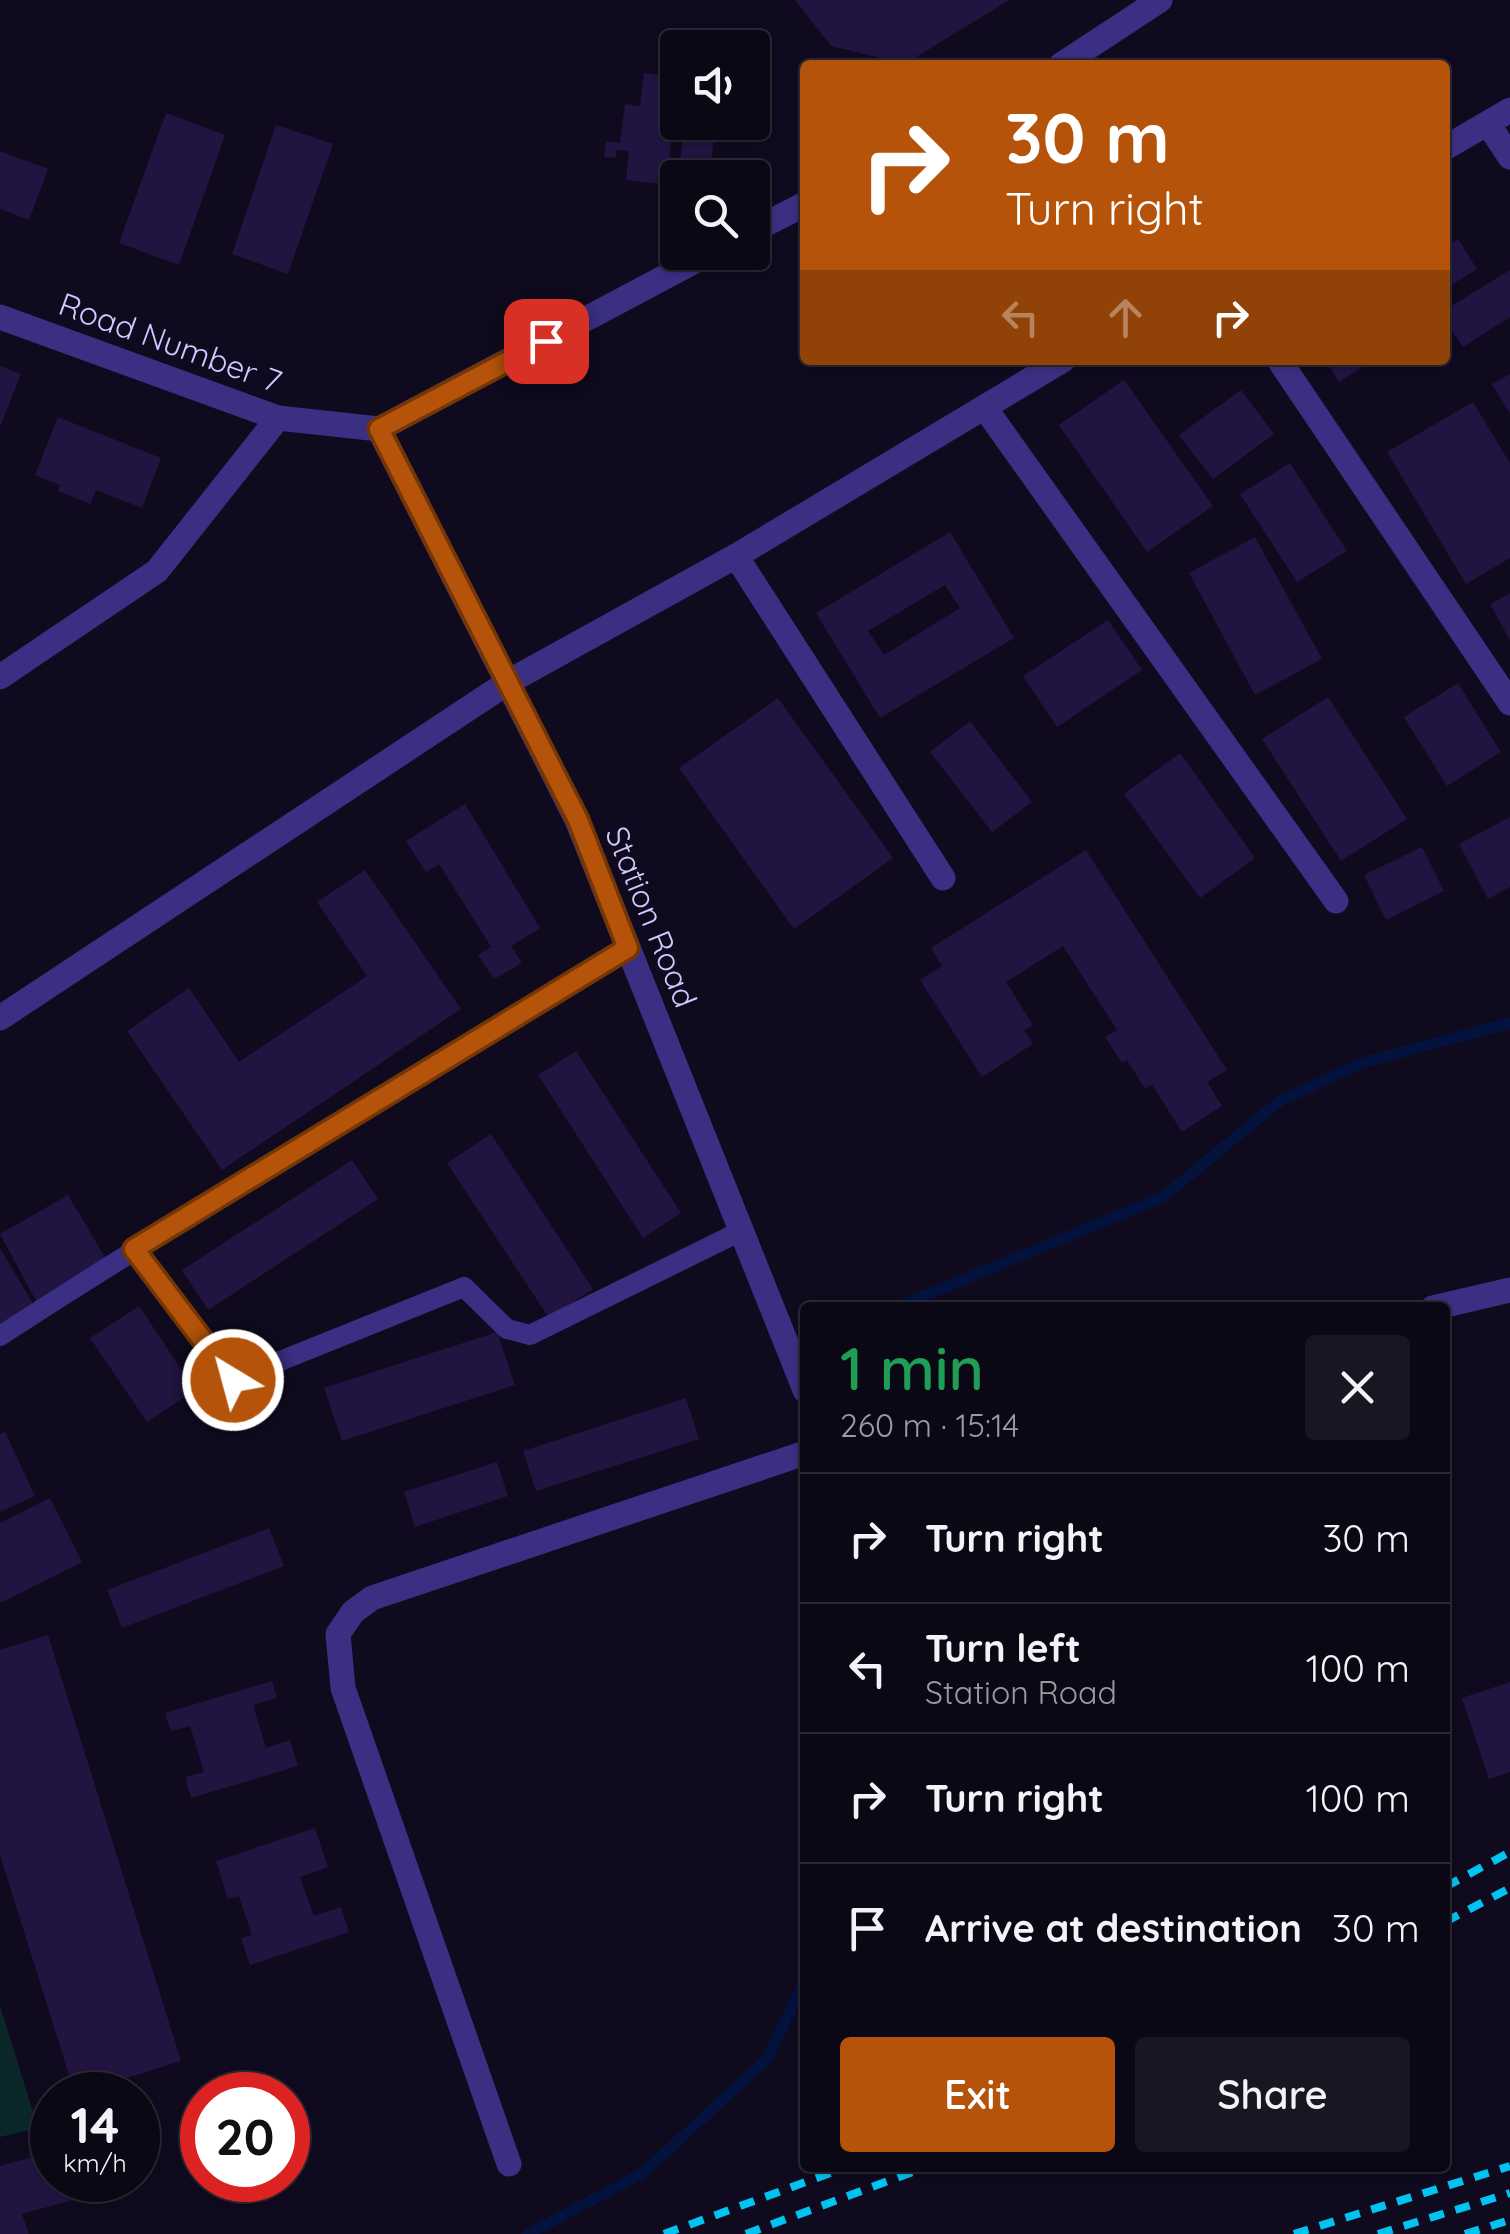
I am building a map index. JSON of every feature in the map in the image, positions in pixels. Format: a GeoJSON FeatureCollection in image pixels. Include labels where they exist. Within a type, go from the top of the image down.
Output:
{"type":"FeatureCollection","features":[{"type":"Feature","properties":{"kind":"street"},"geometry":{"type":"LineString","coordinates":[[1070,60],[1160,0]]}},
{"type":"Feature","properties":{"kind":"street"},"geometry":{"type":"LineString","coordinates":[[1450,145],[1510,110]]}},
{"type":"Feature","properties":{"kind":"street"},"geometry":{"type":"LineString","coordinates":[[1488,124],[1510,157]]}},
{"type":"Feature","properties":{"kind":"street"},"geometry":{"type":"LineString","coordinates":[[770,222],[800,207]]}},
{"type":"Feature","properties":{"kind":"street"},"geometry":{"type":"LineString","coordinates":[[379,429],[678,270]]}},
{"type":"Feature","properties":{"kind":"street","name":"Road Number 7"},"geometry":{"type":"LineString","coordinates":[[0,316],[278,418],[379,429]]}},
{"type":"Feature","properties":{"kind":"street"},"geometry":{"type":"LineString","coordinates":[[0,1018],[510,681],[736,556],[1055,365]]}},
{"type":"Feature","properties":{"kind":"street"},"geometry":{"type":"LineString","coordinates":[[1282,365],[1510,703]]}},
{"type":"Feature","properties":{"kind":"street"},"geometry":{"type":"LineString","coordinates":[[985,408],[1336,902]]}},
{"type":"Feature","properties":{"kind":"street"},"geometry":{"type":"LineString","coordinates":[[0,678],[157,571],[278,418]]}},
{"type":"Feature","properties":{"kind":"street","name":"Station Road"},"geometry":{"type":"LineString","coordinates":[[379,429],[578,820],[800,1378]]}},
{"type":"Feature","properties":{"kind":"street"},"geometry":{"type":"LineString","coordinates":[[736,556],[943,878]]}},
{"type":"Feature","properties":{"kind":"street"},"geometry":{"type":"LineString","coordinates":[[1450,1304],[1510,1290]]}},
{"type":"Feature","properties":{"kind":"street"},"geometry":{"type":"LineString","coordinates":[[509,2164],[343,1688],[338,1634],[353,1612],[372,1598],[800,1455]]}},
{"type":"Feature","properties":{"kind":"lane"},"geometry":{"type":"LineString","coordinates":[[0,1336],[134,1249],[628,948]]}},
{"type":"Feature","properties":{"kind":"lane"},"geometry":{"type":"LineString","coordinates":[[134,1249],[233,1380],[464,1286],[508,1329],[530,1335],[741,1231]]}},
{"type":"Feature","properties":{"kind":"green space"},"geometry":{"type":"Polygon","coordinates":[[[0,2006],[30,2102],[30,2130],[0,2137],[0,2006]]]}},
{"type":"Feature","properties":{"kind":"building"},"geometry":{"type":"Polygon","coordinates":[[[795,0],[1009,0],[912,60],[889,60],[831,46],[795,0]]]}},
{"type":"Feature","properties":{"kind":"building"},"geometry":{"type":"Polygon","coordinates":[[[644,73],[660,75],[660,140],[671,140],[669,160],[660,160],[660,184],[626,180],[629,151],[616,150],[616,158],[604,157],[606,141],[620,143],[625,104],[640,106],[644,73]]]}},
{"type":"Feature","properties":{"kind":"building"},"geometry":{"type":"Polygon","coordinates":[[[166,113],[225,135],[179,265],[119,243],[166,113]]]}},
{"type":"Feature","properties":{"kind":"building"},"geometry":{"type":"Polygon","coordinates":[[[276,125],[333,144],[288,274],[232,254],[276,125]]]}},
{"type":"Feature","properties":{"kind":"building"},"geometry":{"type":"Polygon","coordinates":[[[683,140],[714,140],[711,160],[680,160],[683,140]]]}},
{"type":"Feature","properties":{"kind":"building"},"geometry":{"type":"Polygon","coordinates":[[[0,151],[48,169],[29,220],[0,209],[0,151]]]}},
{"type":"Feature","properties":{"kind":"building"},"geometry":{"type":"Polygon","coordinates":[[[1458,239],[1477,269],[1450,286],[1450,244],[1458,239]]]}},
{"type":"Feature","properties":{"kind":"building"},"geometry":{"type":"Polygon","coordinates":[[[1510,270],[1510,317],[1463,347],[1450,328],[1450,307],[1510,270]]]}},
{"type":"Feature","properties":{"kind":"building"},"geometry":{"type":"Polygon","coordinates":[[[1328,365],[1366,365],[1339,382],[1328,365]]]}},
{"type":"Feature","properties":{"kind":"building"},"geometry":{"type":"Polygon","coordinates":[[[0,366],[21,374],[0,427],[0,366]]]}},
{"type":"Feature","properties":{"kind":"building"},"geometry":{"type":"Polygon","coordinates":[[[1510,374],[1510,414],[1492,384],[1510,374]]]}},
{"type":"Feature","properties":{"kind":"building"},"geometry":{"type":"Polygon","coordinates":[[[1124,380],[1213,506],[1147,552],[1059,425],[1124,380]]]}},
{"type":"Feature","properties":{"kind":"building"},"geometry":{"type":"Polygon","coordinates":[[[1241,390],[1274,434],[1213,479],[1179,435],[1241,390]]]}},
{"type":"Feature","properties":{"kind":"building"},"geometry":{"type":"Polygon","coordinates":[[[1473,402],[1510,463],[1510,558],[1466,584],[1387,452],[1473,402]]]}},
{"type":"Feature","properties":{"kind":"building"},"geometry":{"type":"Polygon","coordinates":[[[58,417],[161,458],[142,508],[96,490],[90,504],[58,491],[60,485],[35,475],[58,417]]]}},
{"type":"Feature","properties":{"kind":"building"},"geometry":{"type":"Polygon","coordinates":[[[1290,463],[1347,551],[1297,582],[1240,494],[1290,463]]]}},
{"type":"Feature","properties":{"kind":"building"},"geometry":{"type":"Polygon","coordinates":[[[950,532],[1014,638],[880,718],[816,613],[950,532]],[[945,585],[868,631],[884,655],[960,608],[945,585]]]}},
{"type":"Feature","properties":{"kind":"building"},"geometry":{"type":"Polygon","coordinates":[[[1255,537],[1322,659],[1255,695],[1189,573],[1255,537]]]}},
{"type":"Feature","properties":{"kind":"building"},"geometry":{"type":"Polygon","coordinates":[[[1510,593],[1510,640],[1490,604],[1510,593]]]}},
{"type":"Feature","properties":{"kind":"building"},"geometry":{"type":"Polygon","coordinates":[[[1108,620],[1142,670],[1057,727],[1023,676],[1108,620]]]}},
{"type":"Feature","properties":{"kind":"building"},"geometry":{"type":"Polygon","coordinates":[[[1458,683],[1501,752],[1447,786],[1404,717],[1458,683]]]}},
{"type":"Feature","properties":{"kind":"building"},"geometry":{"type":"Polygon","coordinates":[[[1328,697],[1407,819],[1341,861],[1262,739],[1328,697]]]}},
{"type":"Feature","properties":{"kind":"building"},"geometry":{"type":"Polygon","coordinates":[[[778,698],[893,858],[794,929],[679,768],[778,698]]]}},
{"type":"Feature","properties":{"kind":"building"},"geometry":{"type":"Polygon","coordinates":[[[970,721],[1032,802],[992,832],[930,752],[970,721]]]}},
{"type":"Feature","properties":{"kind":"building"},"geometry":{"type":"Polygon","coordinates":[[[1180,753],[1255,858],[1200,898],[1124,794],[1180,753]]]}},
{"type":"Feature","properties":{"kind":"building"},"geometry":{"type":"Polygon","coordinates":[[[465,804],[540,928],[511,946],[522,963],[494,979],[478,955],[491,947],[439,864],[426,872],[406,841],[465,804]]]}},
{"type":"Feature","properties":{"kind":"building"},"geometry":{"type":"Polygon","coordinates":[[[1510,817],[1510,887],[1488,899],[1459,844],[1510,817]]]}},
{"type":"Feature","properties":{"kind":"building"},"geometry":{"type":"Polygon","coordinates":[[[1422,847],[1444,891],[1386,920],[1364,875],[1422,847]]]}},
{"type":"Feature","properties":{"kind":"building"},"geometry":{"type":"Polygon","coordinates":[[[1086,850],[1227,1070],[1207,1082],[1222,1106],[1182,1132],[1152,1085],[1145,1089],[1127,1060],[1122,1063],[1105,1037],[1117,1030],[1063,946],[1006,982],[1033,1025],[1024,1030],[1033,1044],[982,1077],[920,980],[942,966],[931,948],[1086,850]]]}},
{"type":"Feature","properties":{"kind":"building"},"geometry":{"type":"Polygon","coordinates":[[[365,870],[461,1009],[222,1170],[127,1031],[189,988],[239,1062],[367,976],[317,902],[365,870]]]}},
{"type":"Feature","properties":{"kind":"building"},"geometry":{"type":"Polygon","coordinates":[[[576,1051],[681,1213],[643,1238],[538,1075],[576,1051]]]}},
{"type":"Feature","properties":{"kind":"building"},"geometry":{"type":"Polygon","coordinates":[[[491,1134],[593,1289],[549,1318],[447,1163],[491,1134]]]}},
{"type":"Feature","properties":{"kind":"building"},"geometry":{"type":"Polygon","coordinates":[[[352,1160],[378,1199],[208,1310],[182,1270],[352,1160]]]}},
{"type":"Feature","properties":{"kind":"building"},"geometry":{"type":"Polygon","coordinates":[[[68,1195],[112,1269],[41,1310],[0,1234],[68,1195]]]}},
{"type":"Feature","properties":{"kind":"building"},"geometry":{"type":"Polygon","coordinates":[[[0,1248],[39,1314],[0,1336],[0,1248]]]}},
{"type":"Feature","properties":{"kind":"building"},"geometry":{"type":"Polygon","coordinates":[[[139,1306],[195,1390],[147,1422],[90,1338],[139,1306]]]}},
{"type":"Feature","properties":{"kind":"building"},"geometry":{"type":"Polygon","coordinates":[[[497,1332],[515,1385],[342,1441],[324,1388],[497,1332]]]}},
{"type":"Feature","properties":{"kind":"building"},"geometry":{"type":"Polygon","coordinates":[[[686,1398],[699,1439],[536,1491],[523,1451],[686,1398]]]}},
{"type":"Feature","properties":{"kind":"building"},"geometry":{"type":"Polygon","coordinates":[[[5,1432],[35,1496],[0,1512],[0,1434],[5,1432]]]}},
{"type":"Feature","properties":{"kind":"building"},"geometry":{"type":"Polygon","coordinates":[[[497,1462],[508,1496],[415,1527],[404,1492],[497,1462]]]}},
{"type":"Feature","properties":{"kind":"building"},"geometry":{"type":"Polygon","coordinates":[[[50,1498],[82,1562],[0,1603],[0,1523],[50,1498]]]}},
{"type":"Feature","properties":{"kind":"building"},"geometry":{"type":"Polygon","coordinates":[[[269,1528],[284,1566],[122,1628],[107,1590],[269,1528]]]}},
{"type":"Feature","properties":{"kind":"building"},"geometry":{"type":"Polygon","coordinates":[[[48,1635],[181,2061],[146,2072],[68,2072],[0,1855],[0,1650],[48,1635]]]}},
{"type":"Feature","properties":{"kind":"building"},"geometry":{"type":"Polygon","coordinates":[[[272,1681],[277,1698],[253,1705],[266,1748],[290,1740],[298,1766],[191,1798],[185,1777],[204,1772],[190,1726],[171,1731],[165,1713],[272,1681]]]}},
{"type":"Feature","properties":{"kind":"building"},"geometry":{"type":"Polygon","coordinates":[[[1510,1682],[1510,1772],[1489,1779],[1462,1698],[1510,1682]]]}},
{"type":"Feature","properties":{"kind":"building"},"geometry":{"type":"Polygon","coordinates":[[[315,1828],[328,1867],[300,1877],[314,1916],[341,1907],[349,1932],[250,1965],[241,1938],[252,1935],[239,1896],[228,1899],[216,1861],[315,1828]]]}},
{"type":"Feature","properties":{"kind":"building"},"geometry":{"type":"Polygon","coordinates":[[[30,2157],[30,2202],[66,2202],[22,2214],[29,2234],[0,2234],[0,2166],[30,2157]]]}},
{"type":"Feature","properties":{"kind":"waterway"},"geometry":{"type":"LineString","coordinates":[[909,1302],[1163,1197],[1281,1100],[1365,1062],[1510,1023]]}},
{"type":"Feature","properties":{"kind":"waterway"},"geometry":{"type":"LineString","coordinates":[[528,2234],[643,2173],[767,2059],[800,1990]]}},
{"type":"Feature","properties":{"kind":"railway"},"geometry":{"type":"LineString","coordinates":[[1450,1884],[1510,1852]]}},
{"type":"Feature","properties":{"kind":"railway"},"geometry":{"type":"LineString","coordinates":[[1450,1919],[1510,1888]]}},
{"type":"Feature","properties":{"kind":"railway"},"geometry":{"type":"LineString","coordinates":[[1294,2234],[1510,2166]]}},
{"type":"Feature","properties":{"kind":"railway"},"geometry":{"type":"LineString","coordinates":[[664,2234],[833,2172]]}},
{"type":"Feature","properties":{"kind":"railway"},"geometry":{"type":"LineString","coordinates":[[746,2234],[912,2172]]}},
{"type":"Feature","properties":{"kind":"railway"},"geometry":{"type":"LineString","coordinates":[[1378,2234],[1510,2193]]}},
{"type":"Feature","properties":{"kind":"railway"},"geometry":{"type":"LineString","coordinates":[[1465,2234],[1510,2220]]}},
{"type":"Feature","properties":{"kind":"route"},"geometry":{"type":"LineString","coordinates":[[233,1380],[134,1249],[440,1067],[628,948],[578,820],[379,429],[546,341]]}}]}
